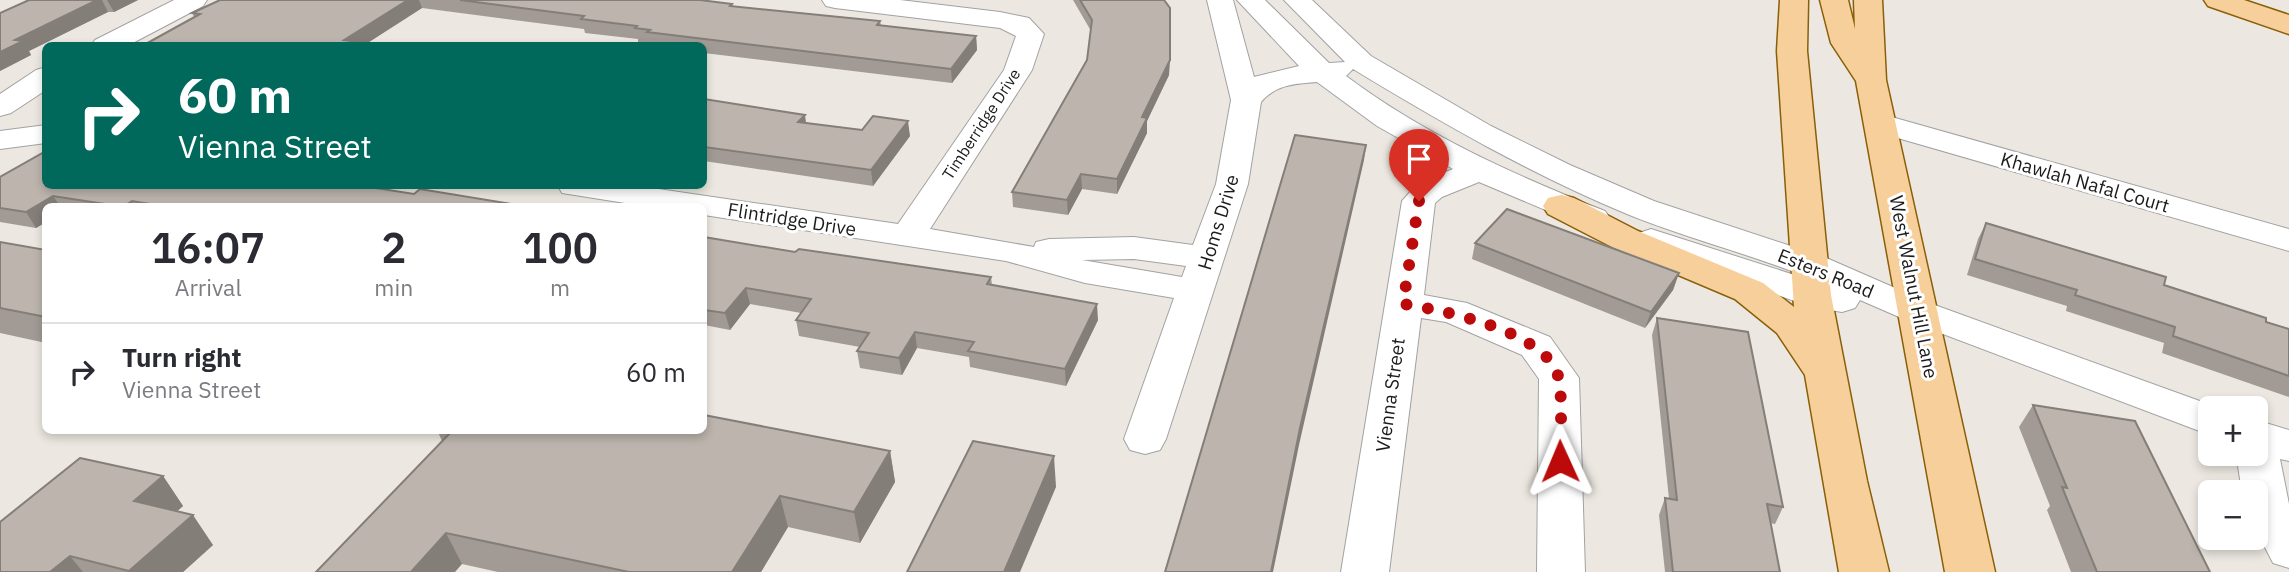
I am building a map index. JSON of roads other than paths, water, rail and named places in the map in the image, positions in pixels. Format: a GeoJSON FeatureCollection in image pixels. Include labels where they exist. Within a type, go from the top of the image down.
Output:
{"type":"FeatureCollection","features":[{"type":"Feature","properties":{"kind":"main road"},"geometry":{"type":"LineString","coordinates":[[1794,0],[1792,51],[1812,280],[1825,373],[1864,572]]}},
{"type":"Feature","properties":{"kind":"main road"},"geometry":{"type":"LineString","coordinates":[[1833,0],[1836,23],[1847,52],[1871,80]]}},
{"type":"Feature","properties":{"kind":"main road","name":"West Walnut Hill Lane"},"geometry":{"type":"LineString","coordinates":[[1868,0],[1871,80],[1970,572]]}},
{"type":"Feature","properties":{"kind":"main road"},"geometry":{"type":"LineString","coordinates":[[2218,0],[2289,25]]}},
{"type":"Feature","properties":{"kind":"main road"},"geometry":{"type":"LineString","coordinates":[[1561,206],[1625,239],[1749,291],[1791,324],[1825,373]]}},
{"type":"Feature","properties":{"kind":"street"},"geometry":{"type":"LineString","coordinates":[[113,42],[194,0]]}},
{"type":"Feature","properties":{"kind":"street","name":"Timberridge Drive"},"geometry":{"type":"LineString","coordinates":[[835,0],[1000,20],[1019,24],[1030,34],[1018,70],[907,237]]}},
{"type":"Feature","properties":{"kind":"street","name":"Homs Drive"},"geometry":{"type":"LineString","coordinates":[[1145,439],[1232,184],[1246,100],[1220,0]]}},
{"type":"Feature","properties":{"kind":"street","name":"Esters Road"},"geometry":{"type":"LineString","coordinates":[[1250,0],[1325,73],[1378,113],[1432,147],[1478,171],[1561,206],[1919,312],[2198,416]]}},
{"type":"Feature","properties":{"kind":"street","name":"Esters Road"},"geometry":{"type":"LineString","coordinates":[[1297,0],[1361,62],[1480,133],[1559,172],[1812,280]]}},
{"type":"Feature","properties":{"kind":"street"},"geometry":{"type":"LineString","coordinates":[[1246,100],[1258,83],[1325,73],[1361,62]]}},
{"type":"Feature","properties":{"kind":"street"},"geometry":{"type":"LineString","coordinates":[[0,107],[42,79]]}},
{"type":"Feature","properties":{"kind":"street","name":"Khawlah Nafal Court"},"geometry":{"type":"LineString","coordinates":[[1881,123],[2289,240]]}},
{"type":"Feature","properties":{"kind":"street"},"geometry":{"type":"LineString","coordinates":[[0,140],[42,135]]}},
{"type":"Feature","properties":{"kind":"street","name":"Vienna Street"},"geometry":{"type":"LineString","coordinates":[[1365,572],[1419,201],[1430,190],[1478,171]]}},
{"type":"Feature","properties":{"kind":"street","name":"Flintridge Drive"},"geometry":{"type":"LineString","coordinates":[[594,189],[685,203]]}},
{"type":"Feature","properties":{"kind":"street","name":"Flintridge Drive"},"geometry":{"type":"LineString","coordinates":[[707,206],[1009,251],[1084,272],[1202,275]]}},
{"type":"Feature","properties":{"kind":"street"},"geometry":{"type":"LineString","coordinates":[[1403,304],[1454,312],[1536,346],[1559,378],[1561,572]]}},
{"type":"Feature","properties":{"kind":"street"},"geometry":{"type":"LineString","coordinates":[[2268,439],[2289,446]]}},
{"type":"Feature","properties":{"kind":"street"},"geometry":{"type":"LineString","coordinates":[[2260,466],[2267,507],[2289,550]]}}]}
